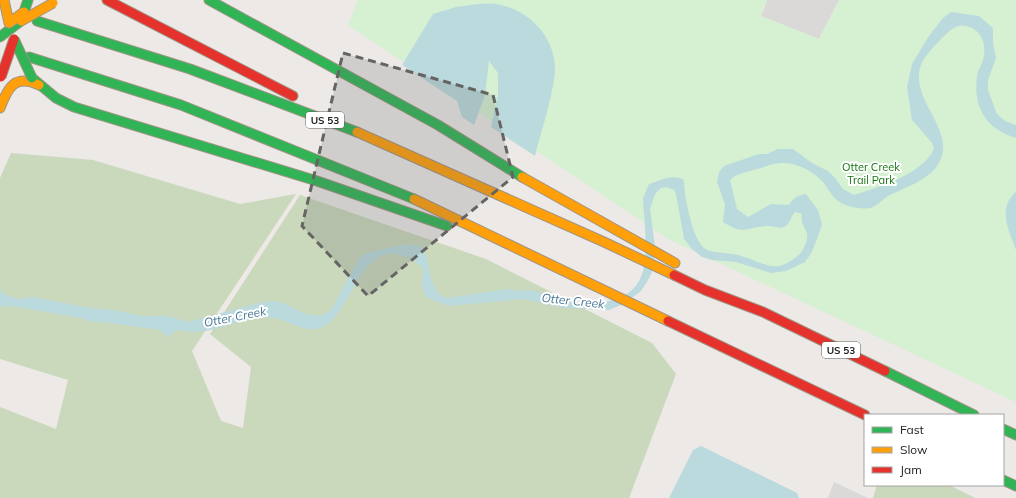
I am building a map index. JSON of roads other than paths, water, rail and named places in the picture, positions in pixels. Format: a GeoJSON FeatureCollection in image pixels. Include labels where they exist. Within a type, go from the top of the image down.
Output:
{"type":"FeatureCollection","features":[{"type":"Feature","properties":{"kind":"main road"},"geometry":{"type":"LineString","coordinates":[[0,11],[4,0]]}},
{"type":"Feature","properties":{"kind":"main road"},"geometry":{"type":"LineString","coordinates":[[4,0],[4,30],[14,40],[32,78],[39,85],[62,101],[79,109],[382,202],[560,270]]}},
{"type":"Feature","properties":{"kind":"main road"},"geometry":{"type":"LineString","coordinates":[[1,80],[28,0]]}},
{"type":"Feature","properties":{"kind":"main road"},"geometry":{"type":"LineString","coordinates":[[107,0],[374,139]]}},
{"type":"Feature","properties":{"kind":"main road"},"geometry":{"type":"LineString","coordinates":[[205,1],[248,20],[438,125],[534,184],[685,269]]}},
{"type":"Feature","properties":{"kind":"main road"},"geometry":{"type":"LineString","coordinates":[[4,30],[56,2]]}},
{"type":"Feature","properties":{"kind":"main road"},"geometry":{"type":"LineString","coordinates":[[4,30],[24,12]]}},
{"type":"Feature","properties":{"kind":"main road"},"geometry":{"type":"LineString","coordinates":[[0,15],[10,54]]}},
{"type":"Feature","properties":{"kind":"main road","name":"US 53"},"geometry":{"type":"LineString","coordinates":[[37,22],[190,69],[374,139],[763,312],[972,414]]}},
{"type":"Feature","properties":{"kind":"main road"},"geometry":{"type":"LineString","coordinates":[[29,57],[122,85],[239,126],[410,197],[864,415]]}},
{"type":"Feature","properties":{"kind":"main road"},"geometry":{"type":"LineString","coordinates":[[58,76],[145,98],[239,126]]}},
{"type":"Feature","properties":{"kind":"main road"},"geometry":{"type":"LineString","coordinates":[[0,108],[6,92],[14,84],[24,80],[39,85]]}},
{"type":"Feature","properties":{"kind":"main road"},"geometry":{"type":"LineString","coordinates":[[699,276],[708,287]]}},
{"type":"Feature","properties":{"kind":"main road"},"geometry":{"type":"LineString","coordinates":[[1004,429],[1016,435]]}},
{"type":"Feature","properties":{"kind":"main road"},"geometry":{"type":"LineString","coordinates":[[1004,480],[1016,486]]}},
{"type":"Feature","properties":{"kind":"water"},"geometry":{"type":"Polygon","coordinates":[[[478,4],[496,4],[519,12],[538,26],[545,35],[550,46],[554,57],[554,79],[550,101],[535,156],[491,127],[498,95],[498,73],[489,61],[485,95],[474,125],[462,117],[457,101],[402,65],[433,14],[456,7],[478,4]]]}},
{"type":"Feature","properties":{"kind":"water","name":"Otter Creek"},"geometry":{"type":"Polygon","coordinates":[[[951,12],[979,16],[993,28],[993,43],[996,58],[988,80],[988,90],[997,114],[1005,121],[1016,125],[1016,138],[997,129],[989,123],[980,107],[976,87],[977,76],[984,56],[984,46],[979,33],[962,25],[952,29],[933,48],[921,65],[919,79],[922,93],[940,132],[943,145],[941,158],[932,172],[922,179],[887,196],[873,207],[866,208],[852,207],[843,204],[834,197],[817,176],[802,167],[791,164],[772,164],[739,174],[730,180],[737,209],[748,217],[771,204],[789,205],[796,197],[806,194],[818,210],[822,225],[812,252],[805,262],[786,271],[771,273],[736,262],[712,260],[702,257],[692,249],[684,239],[676,194],[674,190],[666,187],[661,188],[655,194],[650,209],[655,247],[652,272],[640,292],[621,305],[609,310],[564,308],[523,299],[449,306],[426,297],[422,286],[423,269],[419,264],[400,255],[386,254],[375,260],[366,269],[357,281],[342,308],[333,319],[323,327],[317,329],[304,328],[280,319],[264,317],[244,320],[206,331],[192,332],[178,330],[168,337],[160,330],[94,322],[81,318],[11,306],[2,307],[0,304],[0,290],[4,294],[19,299],[33,297],[142,316],[167,316],[188,322],[263,302],[274,301],[283,303],[310,315],[324,314],[331,310],[360,257],[367,253],[405,244],[419,246],[424,250],[433,284],[441,295],[447,298],[507,289],[534,291],[575,302],[605,302],[623,296],[631,291],[638,283],[642,274],[645,257],[646,237],[643,198],[649,184],[671,177],[684,180],[685,196],[692,225],[699,242],[705,249],[713,252],[739,255],[770,266],[782,265],[798,256],[806,244],[807,234],[802,219],[802,214],[795,212],[788,224],[782,228],[768,226],[741,230],[730,226],[723,222],[725,205],[717,182],[719,172],[724,166],[759,154],[767,154],[778,149],[793,149],[812,163],[828,171],[843,189],[854,195],[887,184],[920,166],[934,149],[932,143],[912,120],[907,87],[912,64],[929,36],[943,18],[951,12]]]}},
{"type":"Feature","properties":{"kind":"water"},"geometry":{"type":"Polygon","coordinates":[[[1016,192],[1016,250],[1006,220],[1006,212],[1010,198],[1016,192]]]}},
{"type":"Feature","properties":{"kind":"water"},"geometry":{"type":"Polygon","coordinates":[[[701,446],[797,493],[799,498],[669,498],[693,450],[701,446]]]}},
{"type":"Feature","properties":{"kind":"park label","name":"Otter Creek Trail Park"},"geometry":{"type":"Point","coordinates":[871,173]}}]}
